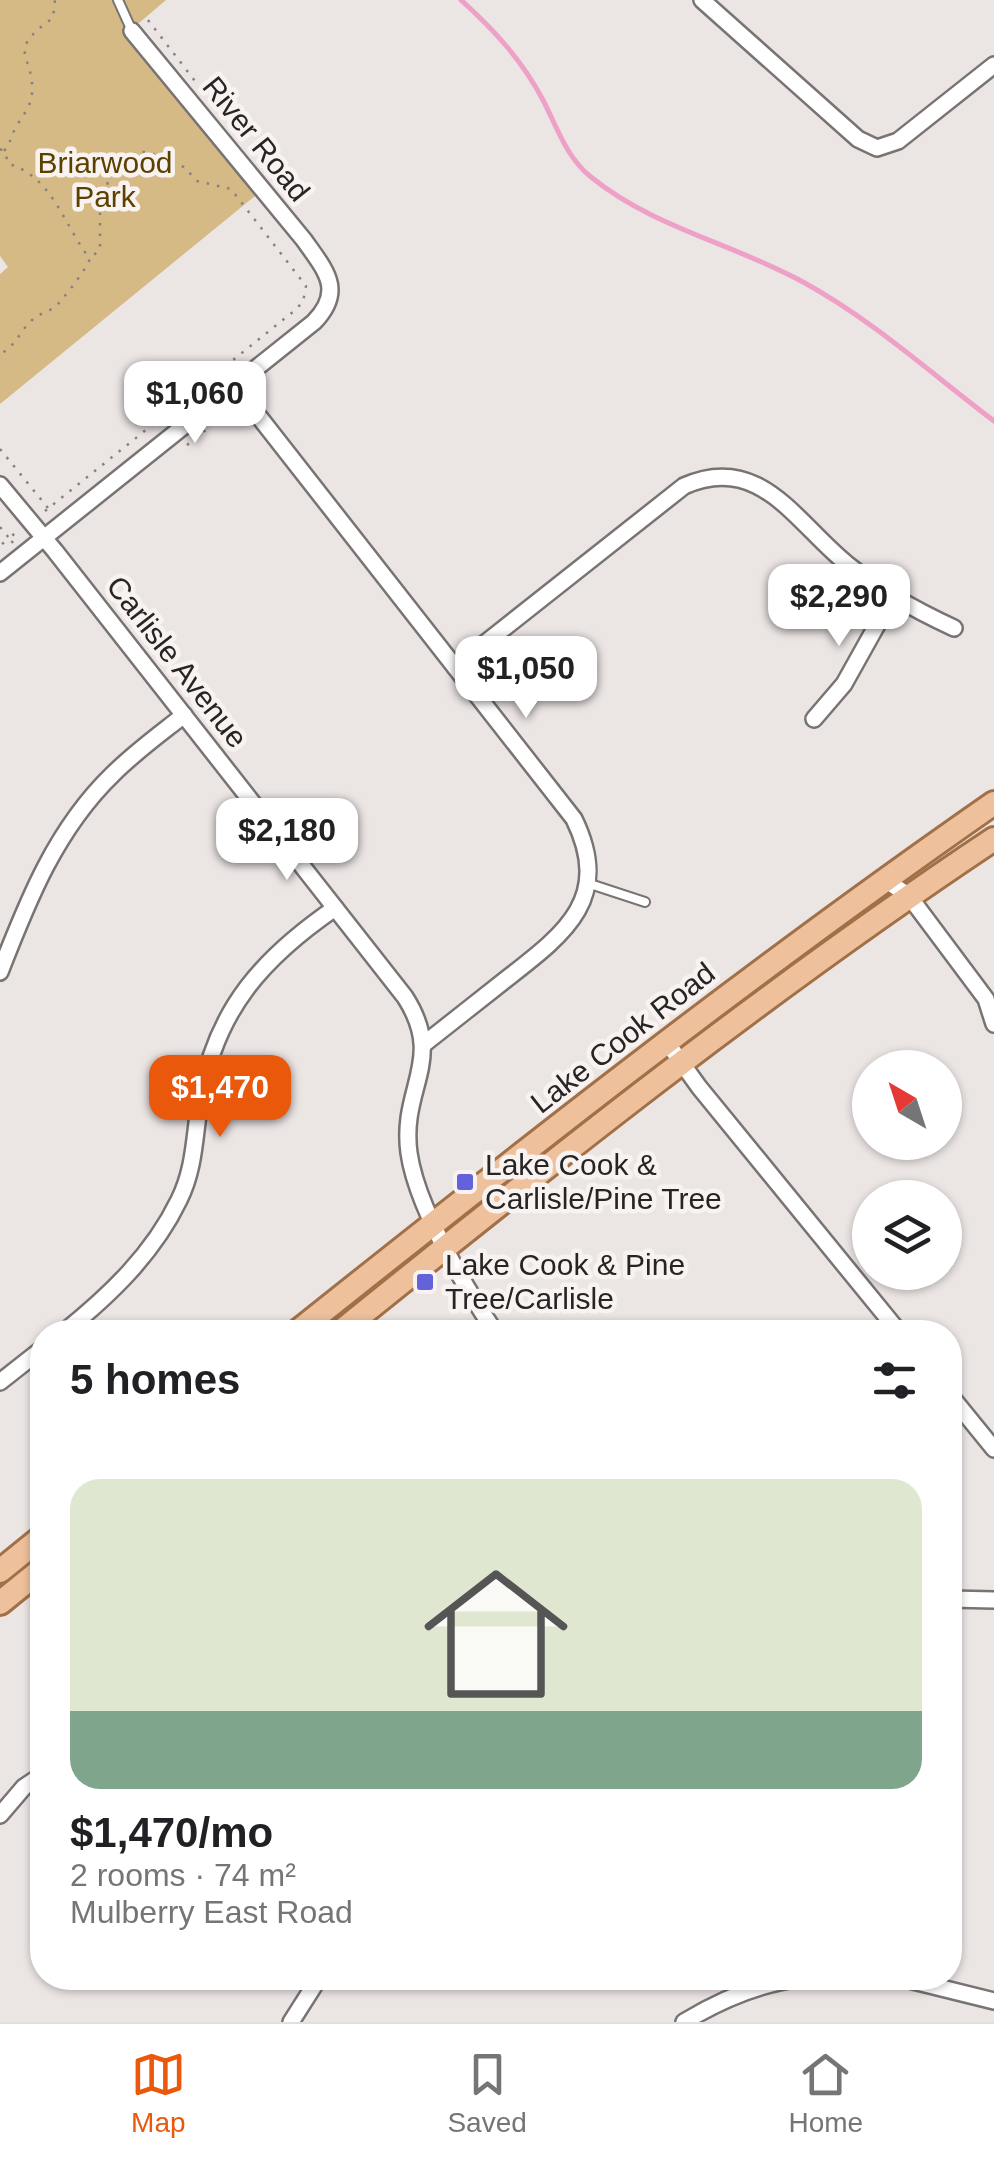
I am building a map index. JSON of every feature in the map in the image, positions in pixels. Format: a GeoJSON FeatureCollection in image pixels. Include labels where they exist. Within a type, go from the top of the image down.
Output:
{"type":"FeatureCollection","features":[{"type":"Feature","properties":{"kind":"main road","name":"Lake Cook Road"},"geometry":{"type":"LineString","coordinates":[[313,1320],[666,1041],[884,879],[994,803]]}},
{"type":"Feature","properties":{"kind":"main road","name":"Lake Cook Road"},"geometry":{"type":"LineString","coordinates":[[355,1320],[682,1063],[908,896],[994,839]]}},
{"type":"Feature","properties":{"kind":"main road"},"geometry":{"type":"LineString","coordinates":[[0,1571],[30,1547]]}},
{"type":"Feature","properties":{"kind":"main road"},"geometry":{"type":"LineString","coordinates":[[0,1602],[30,1578]]}},
{"type":"Feature","properties":{"kind":"street"},"geometry":{"type":"LineString","coordinates":[[702,0],[858,139],[876,148],[898,141],[994,65]]}},
{"type":"Feature","properties":{"kind":"street","name":"River Road"},"geometry":{"type":"LineString","coordinates":[[132,31],[304,240],[326,270],[331,286],[324,312],[240,392]]}},
{"type":"Feature","properties":{"kind":"street"},"geometry":{"type":"LineString","coordinates":[[0,574],[240,392],[574,820],[586,843],[590,868],[578,914],[553,943],[424,1044],[408,1113],[409,1151],[417,1186],[452,1266],[486,1320]]}},
{"type":"Feature","properties":{"kind":"street"},"geometry":{"type":"LineString","coordinates":[[455,667],[684,486],[711,478],[734,478],[766,488],[782,499],[823,544],[892,598],[954,628]]}},
{"type":"Feature","properties":{"kind":"street","name":"Carlisle Avenue"},"geometry":{"type":"LineString","coordinates":[[0,485],[45,537],[405,997],[419,1020],[424,1044]]}},
{"type":"Feature","properties":{"kind":"street"},"geometry":{"type":"LineString","coordinates":[[814,719],[844,684],[892,598]]}},
{"type":"Feature","properties":{"kind":"street"},"geometry":{"type":"LineString","coordinates":[[0,972],[28,898],[49,856],[80,812],[112,775],[184,715]]}},
{"type":"Feature","properties":{"kind":"street"},"geometry":{"type":"LineString","coordinates":[[884,879],[908,896],[990,997],[994,1024]]}},
{"type":"Feature","properties":{"kind":"street"},"geometry":{"type":"LineString","coordinates":[[77,1320],[129,1274],[158,1238],[180,1198],[198,1138],[200,1099],[208,1064],[242,993],[265,963],[336,908]]}},
{"type":"Feature","properties":{"kind":"street"},"geometry":{"type":"LineString","coordinates":[[666,1041],[889,1320]]}},
{"type":"Feature","properties":{"kind":"street"},"geometry":{"type":"LineString","coordinates":[[4,1380],[30,1359]]}},
{"type":"Feature","properties":{"kind":"street"},"geometry":{"type":"LineString","coordinates":[[962,1409],[994,1448]]}},
{"type":"Feature","properties":{"kind":"street"},"geometry":{"type":"LineString","coordinates":[[962,1599],[994,1600]]}},
{"type":"Feature","properties":{"kind":"street"},"geometry":{"type":"LineString","coordinates":[[0,1814],[30,1783]]}},
{"type":"Feature","properties":{"kind":"street"},"geometry":{"type":"LineString","coordinates":[[290,2022],[311,1990]]}},
{"type":"Feature","properties":{"kind":"street"},"geometry":{"type":"LineString","coordinates":[[684,2022],[751,1990]]}},
{"type":"Feature","properties":{"kind":"street"},"geometry":{"type":"LineString","coordinates":[[950,1990],[994,2001]]}},
{"type":"Feature","properties":{"kind":"lane"},"geometry":{"type":"LineString","coordinates":[[118,0],[132,31]]}},
{"type":"Feature","properties":{"kind":"lane"},"geometry":{"type":"LineString","coordinates":[[587,883],[645,902]]}},
{"type":"Feature","properties":{"kind":"path"},"geometry":{"type":"LineString","coordinates":[[55,0],[53,18],[37,29],[26,46],[23,57],[31,78],[31,103],[2,150],[9,164],[33,173],[60,207],[90,259]]}},
{"type":"Feature","properties":{"kind":"path"},"geometry":{"type":"LineString","coordinates":[[148,20],[213,103]]}},
{"type":"Feature","properties":{"kind":"path"},"geometry":{"type":"LineString","coordinates":[[0,354],[12,347],[30,321],[58,306],[62,294],[100,249],[100,209],[112,168],[138,152],[148,152],[184,167],[197,181],[231,189],[306,286],[306,294],[294,311],[48,509],[0,449]]}},
{"type":"Feature","properties":{"kind":"path"},"geometry":{"type":"LineString","coordinates":[[183,448],[240,392]]}},
{"type":"Feature","properties":{"kind":"path"},"geometry":{"type":"LineString","coordinates":[[0,526],[9,538],[0,546]]}},
{"type":"Feature","properties":{"kind":"green space","name":"Briarwood Park"},"geometry":{"type":"Polygon","coordinates":[[[0,0],[166,0],[126,34],[255,196],[0,404],[0,274],[8,267],[0,256],[0,0]]]}},
{"type":"Feature","properties":{"kind":"waterway"},"geometry":{"type":"LineString","coordinates":[[461,0],[517,59],[569,151],[591,177],[640,209],[777,269],[828,297],[994,421]]}},
{"type":"Feature","properties":{"kind":"place","name":"Lake Cook & Carlisle/Pine Tree"},"geometry":{"type":"Point","coordinates":[465,1182]}},
{"type":"Feature","properties":{"kind":"place","name":"Lake Cook & Pine Tree/Carlisle"},"geometry":{"type":"Point","coordinates":[425,1282]}}]}
